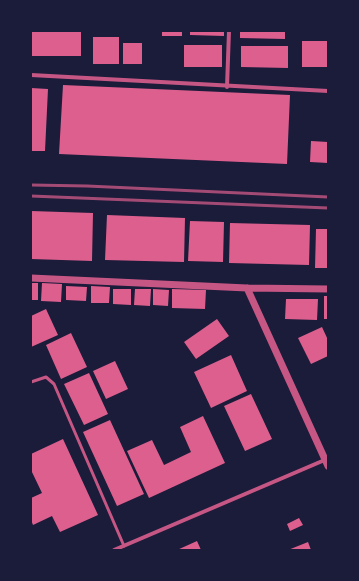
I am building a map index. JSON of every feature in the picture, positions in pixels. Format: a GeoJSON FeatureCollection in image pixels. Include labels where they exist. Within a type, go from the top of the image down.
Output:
{"type":"FeatureCollection","features":[{"type":"Feature","properties":{"kind":"street"},"geometry":{"type":"LineString","coordinates":[[227,87],[229,31]]}},
{"type":"Feature","properties":{"kind":"street"},"geometry":{"type":"LineString","coordinates":[[31,75],[227,87],[328,91]]}},
{"type":"Feature","properties":{"kind":"street"},"geometry":{"type":"LineString","coordinates":[[31,278],[247,288],[328,289]]}},
{"type":"Feature","properties":{"kind":"street"},"geometry":{"type":"LineString","coordinates":[[114,550],[327,461],[247,288]]}},
{"type":"Feature","properties":{"kind":"lane"},"geometry":{"type":"LineString","coordinates":[[31,382],[46,377],[54,384],[124,546]]}},
{"type":"Feature","properties":{"kind":"building"},"geometry":{"type":"Polygon","coordinates":[[[31,31],[81,31],[81,56],[31,56],[31,31]]]}},
{"type":"Feature","properties":{"kind":"building"},"geometry":{"type":"Polygon","coordinates":[[[162,31],[182,31],[182,36],[162,36],[162,31]]]}},
{"type":"Feature","properties":{"kind":"building"},"geometry":{"type":"Polygon","coordinates":[[[190,31],[224,31],[224,36],[190,35],[190,31]]]}},
{"type":"Feature","properties":{"kind":"building"},"geometry":{"type":"Polygon","coordinates":[[[240,31],[285,31],[285,39],[240,38],[240,31]]]}},
{"type":"Feature","properties":{"kind":"building"},"geometry":{"type":"Polygon","coordinates":[[[93,37],[119,37],[119,64],[93,64],[93,37]]]}},
{"type":"Feature","properties":{"kind":"building"},"geometry":{"type":"Polygon","coordinates":[[[302,41],[328,41],[328,67],[302,67],[302,41]]]}},
{"type":"Feature","properties":{"kind":"building"},"geometry":{"type":"Polygon","coordinates":[[[123,43],[142,43],[142,64],[123,64],[123,43]]]}},
{"type":"Feature","properties":{"kind":"building"},"geometry":{"type":"Polygon","coordinates":[[[184,45],[222,45],[222,67],[184,67],[184,45]]]}},
{"type":"Feature","properties":{"kind":"building"},"geometry":{"type":"Polygon","coordinates":[[[241,46],[288,46],[288,68],[241,67],[241,46]]]}},
{"type":"Feature","properties":{"kind":"building"},"geometry":{"type":"Polygon","coordinates":[[[63,85],[290,95],[287,164],[59,154],[63,85]]]}},
{"type":"Feature","properties":{"kind":"building"},"geometry":{"type":"Polygon","coordinates":[[[31,88],[48,89],[45,151],[31,151],[31,88]]]}},
{"type":"Feature","properties":{"kind":"building"},"geometry":{"type":"Polygon","coordinates":[[[311,141],[328,142],[328,163],[310,162],[311,141]]]}},
{"type":"Feature","properties":{"kind":"building"},"geometry":{"type":"Polygon","coordinates":[[[31,211],[93,213],[92,261],[31,259],[31,211]]]}},
{"type":"Feature","properties":{"kind":"building"},"geometry":{"type":"Polygon","coordinates":[[[107,215],[185,218],[184,262],[105,260],[107,215]]]}},
{"type":"Feature","properties":{"kind":"building"},"geometry":{"type":"Polygon","coordinates":[[[190,221],[224,222],[223,262],[188,261],[190,221]]]}},
{"type":"Feature","properties":{"kind":"building"},"geometry":{"type":"Polygon","coordinates":[[[230,223],[310,225],[309,265],[229,263],[230,223]]]}},
{"type":"Feature","properties":{"kind":"building"},"geometry":{"type":"Polygon","coordinates":[[[316,229],[328,229],[328,268],[315,268],[316,229]]]}},
{"type":"Feature","properties":{"kind":"building"},"geometry":{"type":"Polygon","coordinates":[[[31,283],[38,283],[38,300],[31,300],[31,283]]]}},
{"type":"Feature","properties":{"kind":"building"},"geometry":{"type":"Polygon","coordinates":[[[42,283],[62,284],[61,302],[41,301],[42,283]]]}},
{"type":"Feature","properties":{"kind":"building"},"geometry":{"type":"Polygon","coordinates":[[[66,286],[87,287],[86,301],[66,300],[66,286]]]}},
{"type":"Feature","properties":{"kind":"building"},"geometry":{"type":"Polygon","coordinates":[[[91,286],[110,287],[109,303],[91,303],[91,286]]]}},
{"type":"Feature","properties":{"kind":"building"},"geometry":{"type":"Polygon","coordinates":[[[113,289],[131,289],[131,305],[113,304],[113,289]]]}},
{"type":"Feature","properties":{"kind":"building"},"geometry":{"type":"Polygon","coordinates":[[[135,289],[151,289],[150,306],[134,305],[135,289]]]}},
{"type":"Feature","properties":{"kind":"building"},"geometry":{"type":"Polygon","coordinates":[[[153,289],[169,290],[168,306],[153,305],[153,289]]]}},
{"type":"Feature","properties":{"kind":"building"},"geometry":{"type":"Polygon","coordinates":[[[172,289],[206,290],[205,309],[172,308],[172,289]]]}},
{"type":"Feature","properties":{"kind":"building"},"geometry":{"type":"Polygon","coordinates":[[[324,296],[328,296],[328,319],[324,319],[324,296]]]}},
{"type":"Feature","properties":{"kind":"building"},"geometry":{"type":"Polygon","coordinates":[[[286,299],[318,299],[317,320],[285,319],[286,299]]]}},
{"type":"Feature","properties":{"kind":"building"},"geometry":{"type":"Polygon","coordinates":[[[46,309],[58,335],[31,347],[31,316],[46,309]]]}},
{"type":"Feature","properties":{"kind":"building"},"geometry":{"type":"Polygon","coordinates":[[[217,319],[229,336],[196,359],[184,342],[217,319]]]}},
{"type":"Feature","properties":{"kind":"building"},"geometry":{"type":"Polygon","coordinates":[[[322,327],[328,340],[328,356],[311,364],[298,338],[322,327]]]}},
{"type":"Feature","properties":{"kind":"building"},"geometry":{"type":"Polygon","coordinates":[[[71,333],[87,367],[61,379],[46,345],[71,333]]]}},
{"type":"Feature","properties":{"kind":"building"},"geometry":{"type":"Polygon","coordinates":[[[231,355],[247,391],[211,408],[194,372],[231,355]]]}},
{"type":"Feature","properties":{"kind":"building"},"geometry":{"type":"Polygon","coordinates":[[[115,361],[128,389],[106,399],[93,371],[115,361]]]}},
{"type":"Feature","properties":{"kind":"building"},"geometry":{"type":"Polygon","coordinates":[[[89,373],[108,414],[84,425],[64,384],[89,373]]]}},
{"type":"Feature","properties":{"kind":"building"},"geometry":{"type":"Polygon","coordinates":[[[251,394],[272,439],[245,451],[224,406],[251,394]]]}},
{"type":"Feature","properties":{"kind":"building"},"geometry":{"type":"Polygon","coordinates":[[[203,416],[225,463],[149,498],[127,451],[152,440],[164,465],[191,452],[180,427],[203,416]]]}},
{"type":"Feature","properties":{"kind":"building"},"geometry":{"type":"Polygon","coordinates":[[[110,420],[144,494],[117,506],[83,432],[110,420]]]}},
{"type":"Feature","properties":{"kind":"building"},"geometry":{"type":"Polygon","coordinates":[[[63,439],[98,515],[60,532],[52,516],[33,525],[31,520],[31,498],[42,493],[31,470],[31,454],[63,439]]]}},
{"type":"Feature","properties":{"kind":"building"},"geometry":{"type":"Polygon","coordinates":[[[299,518],[303,525],[290,531],[287,524],[299,518]]]}},
{"type":"Feature","properties":{"kind":"building"},"geometry":{"type":"Polygon","coordinates":[[[197,541],[201,550],[177,550],[197,541]]]}},
{"type":"Feature","properties":{"kind":"building"},"geometry":{"type":"Polygon","coordinates":[[[308,542],[311,550],[288,550],[308,542]]]}},
{"type":"Feature","properties":{"kind":"railway"},"geometry":{"type":"LineString","coordinates":[[31,185],[87,186],[328,197]]}},
{"type":"Feature","properties":{"kind":"railway"},"geometry":{"type":"LineString","coordinates":[[31,196],[328,208]]}}]}
